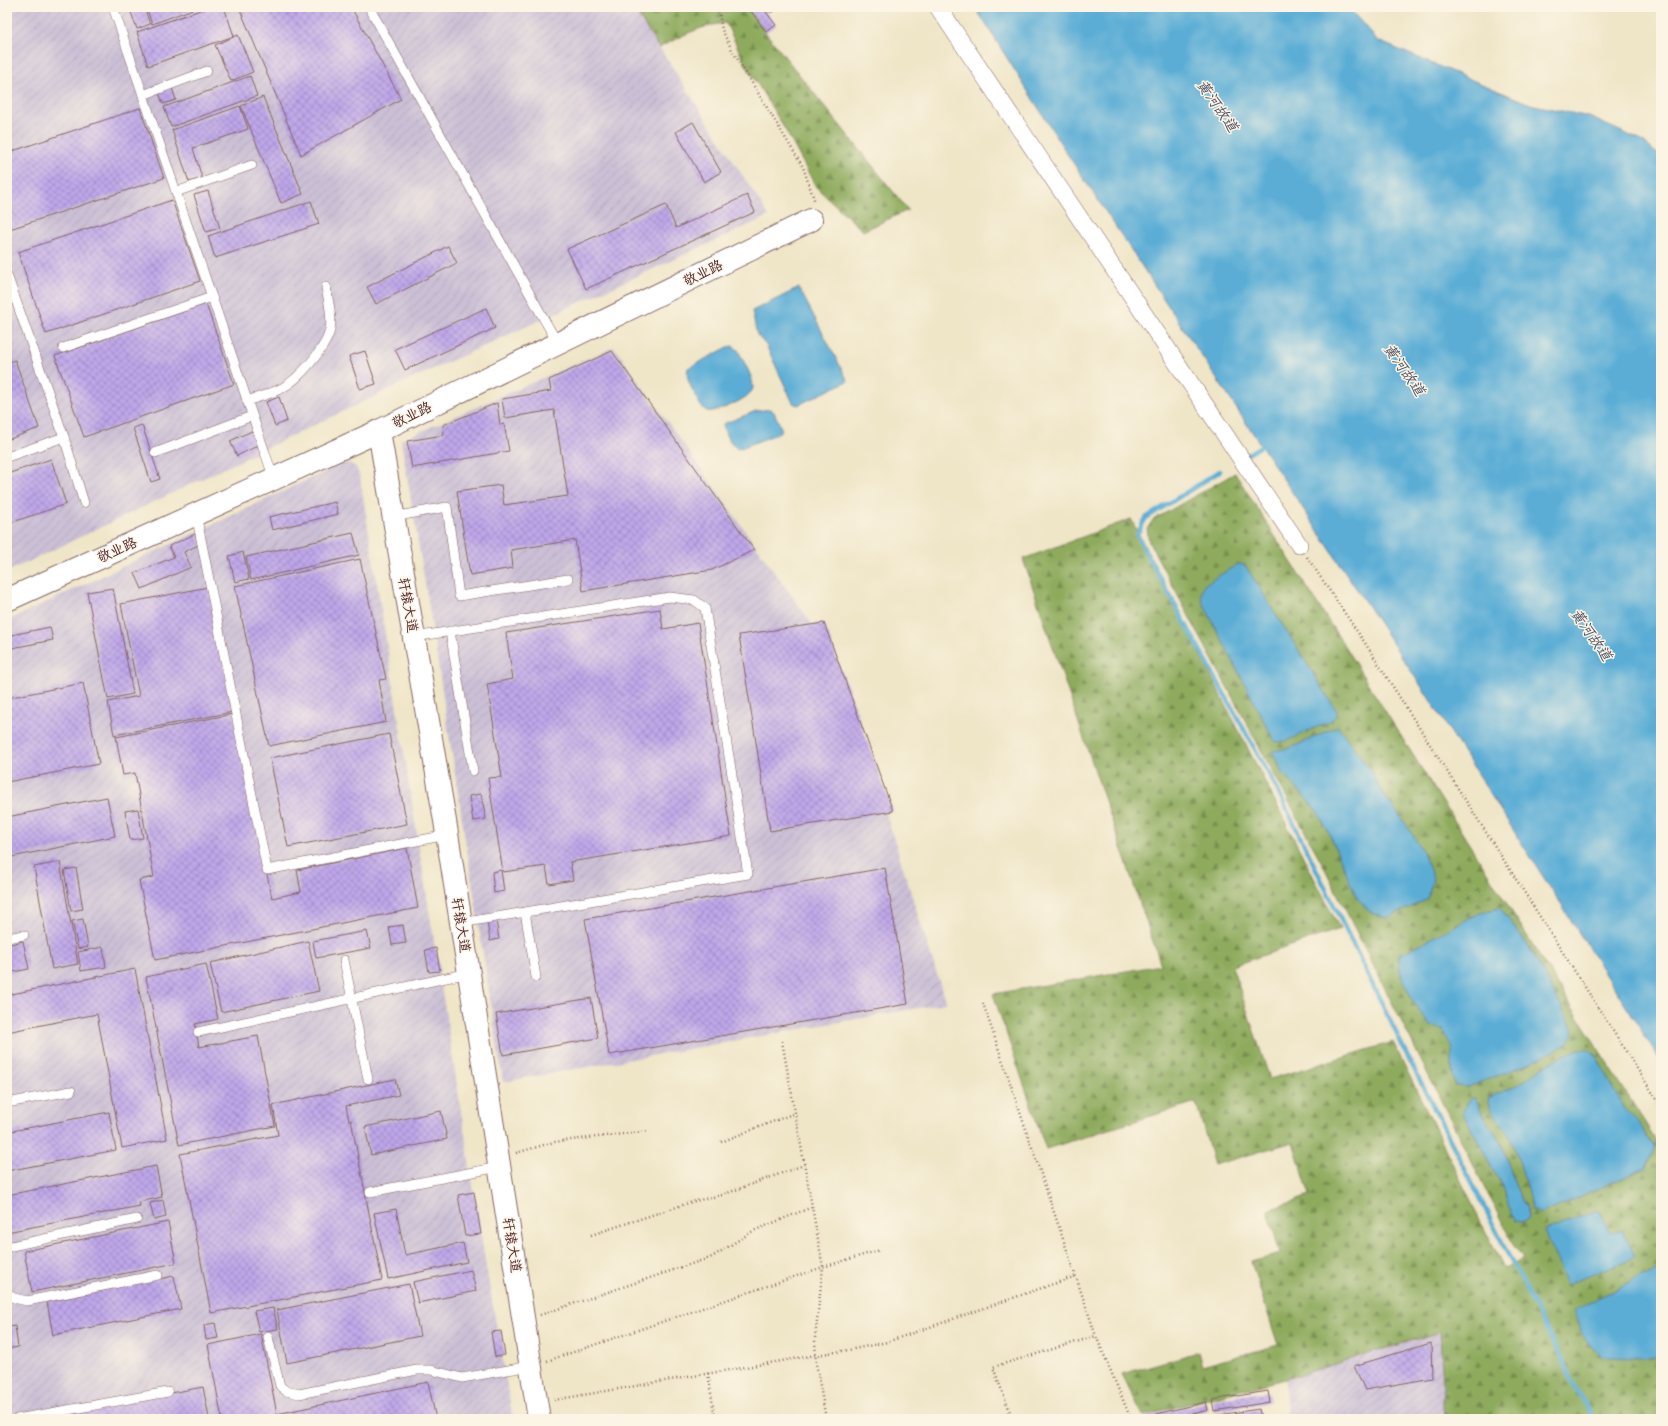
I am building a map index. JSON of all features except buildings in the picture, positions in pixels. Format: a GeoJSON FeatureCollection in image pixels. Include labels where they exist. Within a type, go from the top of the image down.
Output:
{"type":"FeatureCollection","features":[{"type":"Feature","properties":{"kind":"street"},"geometry":{"type":"LineString","coordinates":[[938,7],[1298,545]]}},
{"type":"Feature","properties":{"kind":"street","name":"敬业路"},"geometry":{"type":"LineString","coordinates":[[7,600],[379,431],[811,220]]}},
{"type":"Feature","properties":{"kind":"street","name":"轩辕大道"},"geometry":{"type":"LineString","coordinates":[[379,431],[447,835],[538,1411]]}},
{"type":"Feature","properties":{"kind":"lane"},"geometry":{"type":"LineString","coordinates":[[113,7],[274,479]]}},
{"type":"Feature","properties":{"kind":"lane"},"geometry":{"type":"LineString","coordinates":[[369,7],[558,344]]}},
{"type":"Feature","properties":{"kind":"lane"},"geometry":{"type":"LineString","coordinates":[[143,96],[207,71]]}},
{"type":"Feature","properties":{"kind":"lane"},"geometry":{"type":"LineString","coordinates":[[176,192],[252,166]]}},
{"type":"Feature","properties":{"kind":"lane"},"geometry":{"type":"LineString","coordinates":[[7,275],[64,438],[84,503]]}},
{"type":"Feature","properties":{"kind":"lane"},"geometry":{"type":"LineString","coordinates":[[247,400],[281,388],[289,383],[301,372],[319,350],[330,330],[326,287]]}},
{"type":"Feature","properties":{"kind":"lane"},"geometry":{"type":"LineString","coordinates":[[63,348],[212,297]]}},
{"type":"Feature","properties":{"kind":"lane"},"geometry":{"type":"LineString","coordinates":[[155,453],[252,416]]}},
{"type":"Feature","properties":{"kind":"lane"},"geometry":{"type":"LineString","coordinates":[[7,457],[64,438]]}},
{"type":"Feature","properties":{"kind":"lane"},"geometry":{"type":"LineString","coordinates":[[393,517],[447,507],[459,596],[568,579]]}},
{"type":"Feature","properties":{"kind":"lane"},"geometry":{"type":"LineString","coordinates":[[196,514],[267,870],[447,835]]}},
{"type":"Feature","properties":{"kind":"lane"},"geometry":{"type":"LineString","coordinates":[[414,637],[670,597],[694,600],[705,608],[748,874],[461,923]]}},
{"type":"Feature","properties":{"kind":"lane"},"geometry":{"type":"LineString","coordinates":[[450,631],[473,771]]}},
{"type":"Feature","properties":{"kind":"lane"},"geometry":{"type":"LineString","coordinates":[[526,912],[536,977]]}},
{"type":"Feature","properties":{"kind":"lane"},"geometry":{"type":"LineString","coordinates":[[7,938],[24,935]]}},
{"type":"Feature","properties":{"kind":"lane"},"geometry":{"type":"LineString","coordinates":[[344,960],[368,1079]]}},
{"type":"Feature","properties":{"kind":"lane"},"geometry":{"type":"LineString","coordinates":[[198,1032],[469,973]]}},
{"type":"Feature","properties":{"kind":"lane"},"geometry":{"type":"LineString","coordinates":[[7,1103],[72,1091]]}},
{"type":"Feature","properties":{"kind":"lane"},"geometry":{"type":"LineString","coordinates":[[370,1192],[499,1162]]}},
{"type":"Feature","properties":{"kind":"lane"},"geometry":{"type":"LineString","coordinates":[[7,1247],[137,1219]]}},
{"type":"Feature","properties":{"kind":"lane"},"geometry":{"type":"LineString","coordinates":[[7,1292],[14,1298],[26,1301],[158,1275]]}},
{"type":"Feature","properties":{"kind":"lane"},"geometry":{"type":"LineString","coordinates":[[268,1337],[280,1386],[286,1391],[299,1394],[417,1370],[432,1370],[462,1378],[531,1366]]}},
{"type":"Feature","properties":{"kind":"lane"},"geometry":{"type":"LineString","coordinates":[[17,1419],[168,1392]]}},
{"type":"Feature","properties":{"kind":"path"},"geometry":{"type":"LineString","coordinates":[[718,7],[722,30],[732,50],[803,167],[812,190],[816,207],[811,220]]}},
{"type":"Feature","properties":{"kind":"path"},"geometry":{"type":"LineString","coordinates":[[1298,545],[1365,643],[1661,1106]]}},
{"type":"Feature","properties":{"kind":"path"},"geometry":{"type":"LineString","coordinates":[[983,1003],[1096,1336],[1131,1419]]}},
{"type":"Feature","properties":{"kind":"path"},"geometry":{"type":"LineString","coordinates":[[782,1041],[823,1267],[815,1338],[826,1419]]}},
{"type":"Feature","properties":{"kind":"path"},"geometry":{"type":"LineString","coordinates":[[721,1142],[795,1113]]}},
{"type":"Feature","properties":{"kind":"path"},"geometry":{"type":"LineString","coordinates":[[499,1162],[554,1142],[649,1131]]}},
{"type":"Feature","properties":{"kind":"path"},"geometry":{"type":"LineString","coordinates":[[591,1235],[702,1199],[722,1195],[804,1165]]}},
{"type":"Feature","properties":{"kind":"path"},"geometry":{"type":"LineString","coordinates":[[524,1320],[712,1257],[753,1231],[812,1207]]}},
{"type":"Feature","properties":{"kind":"path"},"geometry":{"type":"LineString","coordinates":[[531,1366],[823,1267],[880,1250]]}},
{"type":"Feature","properties":{"kind":"path"},"geometry":{"type":"LineString","coordinates":[[538,1411],[708,1373],[816,1354],[850,1350],[887,1342],[1076,1276]]}},
{"type":"Feature","properties":{"kind":"path"},"geometry":{"type":"LineString","coordinates":[[988,1419],[1010,1412],[992,1367],[1096,1336]]}},
{"type":"Feature","properties":{"kind":"path"},"geometry":{"type":"LineString","coordinates":[[708,1373],[715,1419]]}},
{"type":"Feature","properties":{"kind":"shaded area"},"geometry":{"type":"Polygon","coordinates":[[[7,7],[633,7],[769,216],[394,387],[7,572],[7,7]]]}},
{"type":"Feature","properties":{"kind":"shaded area"},"geometry":{"type":"Polygon","coordinates":[[[614,347],[821,637],[886,814],[946,1003],[503,1082],[431,619],[401,440],[614,347]]]}},
{"type":"Feature","properties":{"kind":"shaded area"},"geometry":{"type":"Polygon","coordinates":[[[349,463],[356,467],[360,477],[485,1261],[513,1419],[7,1419],[7,621],[341,464],[349,463]]]}},
{"type":"Feature","properties":{"kind":"shaded area"},"geometry":{"type":"Polygon","coordinates":[[[1440,1332],[1445,1419],[1287,1419],[1285,1379],[1440,1332]]]}},
{"type":"Feature","properties":{"kind":"green space"},"geometry":{"type":"Polygon","coordinates":[[[633,7],[747,7],[769,37],[908,210],[863,231],[816,187],[786,131],[746,65],[726,23],[708,26],[683,35],[659,48],[633,7]]]}},
{"type":"Feature","properties":{"kind":"green space"},"geometry":{"type":"Polygon","coordinates":[[[1235,473],[1661,1148],[1661,1419],[1445,1419],[1440,1332],[1292,1377],[1143,1416],[1122,1374],[1198,1352],[1202,1366],[1278,1345],[1251,1262],[1280,1254],[1268,1210],[1310,1196],[1293,1142],[1214,1165],[1196,1102],[1046,1149],[993,994],[1161,965],[1023,559],[1131,519],[1340,929],[1232,966],[1270,1079],[1393,1042],[1504,1269],[1523,1258],[1511,1240],[1322,863],[1149,542],[1147,529],[1153,520],[1235,473]]]}},
{"type":"Feature","properties":{"kind":"water","name":"黄河故道"},"geometry":{"type":"Polygon","coordinates":[[[975,7],[1348,7],[1378,41],[1530,104],[1589,117],[1642,141],[1661,157],[1661,1061],[1425,692],[1068,155],[975,7]]]}},
{"type":"Feature","properties":{"kind":"water"},"geometry":{"type":"Polygon","coordinates":[[[799,288],[848,381],[798,405],[793,403],[766,345],[757,335],[752,311],[799,288]]]}},
{"type":"Feature","properties":{"kind":"water"},"geometry":{"type":"Polygon","coordinates":[[[733,346],[738,350],[753,382],[752,391],[734,404],[718,410],[707,411],[701,405],[690,385],[687,371],[688,368],[728,347],[733,346]]]}},
{"type":"Feature","properties":{"kind":"water"},"geometry":{"type":"Polygon","coordinates":[[[770,409],[774,412],[782,430],[777,434],[738,449],[730,442],[723,424],[756,411],[770,409]]]}},
{"type":"Feature","properties":{"kind":"water"},"geometry":{"type":"Polygon","coordinates":[[[1238,564],[1245,565],[1338,713],[1331,721],[1286,741],[1276,742],[1271,735],[1202,601],[1201,593],[1204,585],[1238,564]]]}},
{"type":"Feature","properties":{"kind":"water"},"geometry":{"type":"Polygon","coordinates":[[[1338,726],[1370,770],[1383,794],[1408,827],[1423,852],[1433,878],[1428,899],[1387,918],[1371,913],[1357,898],[1330,835],[1317,811],[1283,773],[1272,751],[1291,748],[1338,726]]]}},
{"type":"Feature","properties":{"kind":"water"},"geometry":{"type":"Polygon","coordinates":[[[1500,908],[1530,948],[1570,1023],[1574,1034],[1567,1044],[1530,1063],[1468,1087],[1456,1086],[1452,1071],[1452,1049],[1443,1030],[1429,1025],[1413,1001],[1401,975],[1399,955],[1481,912],[1500,908]]]}},
{"type":"Feature","properties":{"kind":"water"},"geometry":{"type":"Polygon","coordinates":[[[1578,1050],[1589,1050],[1596,1056],[1625,1109],[1639,1123],[1654,1146],[1653,1155],[1645,1168],[1540,1214],[1531,1209],[1525,1181],[1513,1144],[1506,1130],[1491,1108],[1488,1098],[1515,1086],[1561,1056],[1578,1050]]]}},
{"type":"Feature","properties":{"kind":"water"},"geometry":{"type":"Polygon","coordinates":[[[1475,1097],[1484,1118],[1499,1138],[1521,1200],[1527,1211],[1528,1218],[1522,1222],[1515,1221],[1505,1192],[1463,1113],[1466,1103],[1470,1098],[1475,1097]]]}},
{"type":"Feature","properties":{"kind":"water"},"geometry":{"type":"Polygon","coordinates":[[[1598,1211],[1611,1233],[1623,1230],[1635,1257],[1567,1285],[1545,1231],[1598,1211]]]}},
{"type":"Feature","properties":{"kind":"water"},"geometry":{"type":"Polygon","coordinates":[[[1661,1267],[1661,1353],[1652,1358],[1602,1357],[1583,1336],[1573,1311],[1661,1267]]]}},
{"type":"Feature","properties":{"kind":"waterway"},"geometry":{"type":"LineString","coordinates":[[1243,457],[1266,443]]}},
{"type":"Feature","properties":{"kind":"waterway"},"geometry":{"type":"LineString","coordinates":[[1220,471],[1146,518],[1137,534],[1276,787],[1405,1051],[1592,1419]]}}]}
